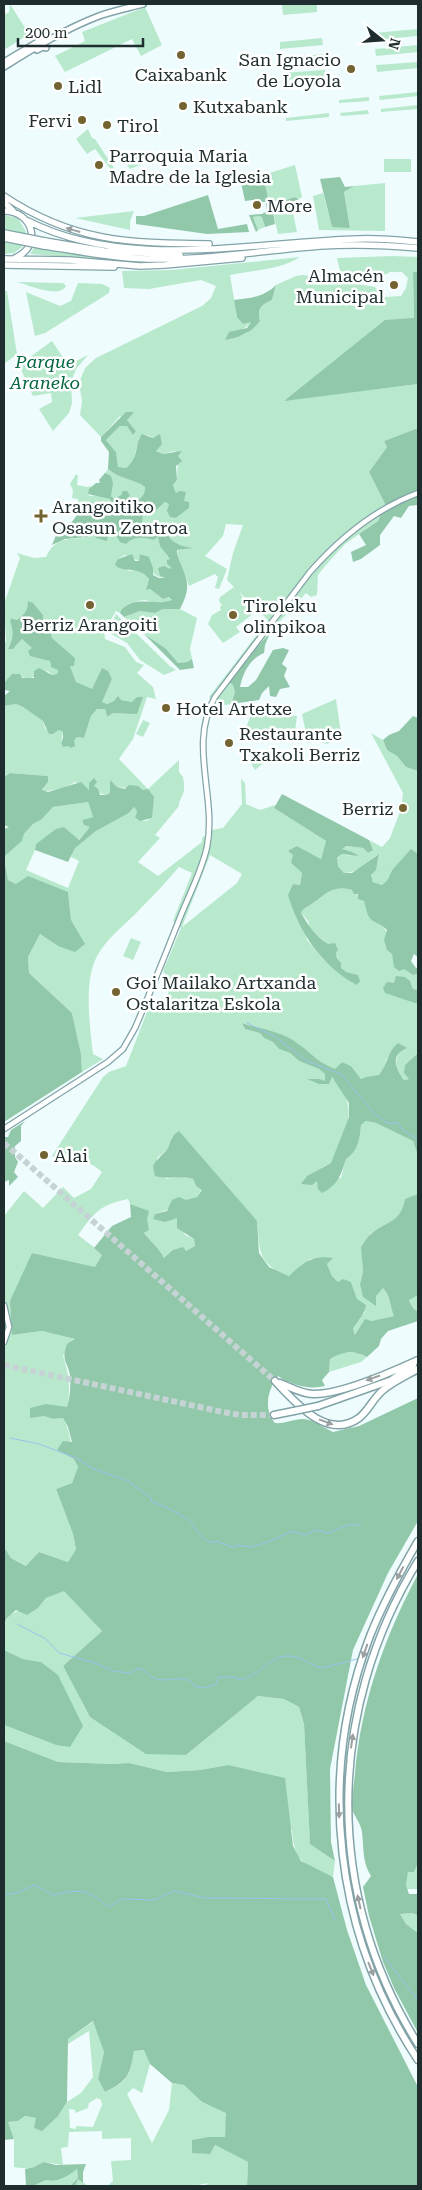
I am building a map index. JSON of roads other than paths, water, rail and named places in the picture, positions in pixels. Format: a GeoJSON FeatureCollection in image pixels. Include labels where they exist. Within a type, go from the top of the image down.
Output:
{"type":"FeatureCollection","features":[{"type":"Feature","properties":{"kind":"highway"},"geometry":{"type":"LineString","coordinates":[[418,1361],[364,1381],[324,1393],[312,1394],[275,1381],[321,1422],[342,1425],[359,1417],[381,1392],[418,1369]]}},
{"type":"Feature","properties":{"kind":"highway"},"geometry":{"type":"LineString","coordinates":[[392,1380],[418,1361]]}},
{"type":"Feature","properties":{"kind":"highway"},"geometry":{"type":"LineString","coordinates":[[274,1415],[318,1406],[418,1369]]}},
{"type":"Feature","properties":{"kind":"highway"},"geometry":{"type":"LineString","coordinates":[[418,1541],[383,1606],[362,1659],[347,1716],[339,1788],[340,1840],[349,1898],[365,1954],[391,2014],[418,2060]]}},
{"type":"Feature","properties":{"kind":"highway"},"geometry":{"type":"LineString","coordinates":[[418,1561],[385,1624],[363,1686],[351,1748],[348,1809],[353,1871],[364,1921],[380,1968],[399,2010],[418,2044]]}},
{"type":"Feature","properties":{"kind":"main road"},"geometry":{"type":"LineString","coordinates":[[4,62],[48,36],[93,16],[132,4]]}},
{"type":"Feature","properties":{"kind":"main road"},"geometry":{"type":"LineString","coordinates":[[4,67],[50,39],[99,16],[143,4]]}},
{"type":"Feature","properties":{"kind":"main road"},"geometry":{"type":"LineString","coordinates":[[25,54],[40,48],[46,48]]}},
{"type":"Feature","properties":{"kind":"main road"},"geometry":{"type":"LineString","coordinates":[[4,196],[31,214],[58,226],[112,239],[143,243],[261,245]]}},
{"type":"Feature","properties":{"kind":"main road"},"geometry":{"type":"LineString","coordinates":[[4,202],[28,221],[55,234],[69,238],[140,248],[173,250],[360,239],[418,242]]}},
{"type":"Feature","properties":{"kind":"main road"},"geometry":{"type":"LineString","coordinates":[[4,211],[13,211]]}},
{"type":"Feature","properties":{"kind":"main road"},"geometry":{"type":"LineString","coordinates":[[14,259],[20,256],[29,246],[32,234],[28,221]]}},
{"type":"Feature","properties":{"kind":"main road"},"geometry":{"type":"LineString","coordinates":[[4,232],[44,243],[106,255],[164,259],[338,246],[418,248]]}},
{"type":"Feature","properties":{"kind":"main road"},"geometry":{"type":"LineString","coordinates":[[4,238],[104,251],[177,255],[319,241]]}},
{"type":"Feature","properties":{"kind":"main road"},"geometry":{"type":"LineString","coordinates":[[4,265],[118,268],[214,261],[338,246]]}},
{"type":"Feature","properties":{"kind":"main road"},"geometry":{"type":"LineString","coordinates":[[4,259],[140,266]]}},
{"type":"Feature","properties":{"kind":"street"},"geometry":{"type":"LineString","coordinates":[[4,1129],[108,1062],[123,1049],[135,1028],[198,874],[207,846],[209,821],[203,731],[207,713],[220,689],[325,555],[376,514],[418,494]]}},
{"type":"Feature","properties":{"kind":"street"},"geometry":{"type":"LineString","coordinates":[[4,1305],[9,1327],[4,1342]]}},
{"type":"Feature","properties":{"kind":"waterway"},"geometry":{"type":"LineString","coordinates":[[247,1023],[274,1036],[307,1061],[341,1074],[374,1113],[387,1123],[398,1123],[402,1129],[418,1140]]}},
{"type":"Feature","properties":{"kind":"waterway"},"geometry":{"type":"LineString","coordinates":[[10,1438],[39,1444],[76,1458],[94,1469],[128,1481],[151,1498],[152,1502],[170,1509],[187,1519],[203,1538],[212,1543],[216,1541],[232,1547],[238,1545],[251,1547],[268,1542],[292,1531],[305,1535],[316,1530],[328,1533],[348,1525],[361,1525]]}},
{"type":"Feature","properties":{"kind":"waterway"},"geometry":{"type":"LineString","coordinates":[[17,1624],[46,1639],[59,1653],[95,1663],[113,1671],[130,1673],[139,1668],[156,1679],[182,1679],[191,1682],[194,1686],[205,1688],[216,1684],[219,1677],[240,1679],[248,1677],[270,1662],[282,1657],[298,1658],[322,1668],[357,1659]]}},
{"type":"Feature","properties":{"kind":"waterway"},"geometry":{"type":"LineString","coordinates":[[4,1895],[16,1893],[35,1885],[53,1895],[73,1892],[87,1893],[109,1907],[122,1899],[154,1900],[174,1891],[205,1898],[326,1899],[335,1920]]}},
{"type":"Feature","properties":{"kind":"waterway"},"geometry":{"type":"LineString","coordinates":[[384,1957],[418,2000]]}},
{"type":"Feature","properties":{"kind":"tunnel"},"geometry":{"type":"LineString","coordinates":[[4,1143],[275,1381]]}},
{"type":"Feature","properties":{"kind":"tunnel"},"geometry":{"type":"LineString","coordinates":[[4,1365],[223,1412],[240,1415],[274,1415]]}},
{"type":"Feature","properties":{"kind":"place","name":"Caixabank"},"geometry":{"type":"Point","coordinates":[181,55]}},
{"type":"Feature","properties":{"kind":"place","name":"San Ignacio de Loyola"},"geometry":{"type":"Point","coordinates":[351,69]}},
{"type":"Feature","properties":{"kind":"place","name":"Lidl"},"geometry":{"type":"Point","coordinates":[58,86]}},
{"type":"Feature","properties":{"kind":"place","name":"Kutxabank"},"geometry":{"type":"Point","coordinates":[183,106]}},
{"type":"Feature","properties":{"kind":"place","name":"Fervi"},"geometry":{"type":"Point","coordinates":[82,120]}},
{"type":"Feature","properties":{"kind":"place","name":"Tirol"},"geometry":{"type":"Point","coordinates":[107,125]}},
{"type":"Feature","properties":{"kind":"place","name":"Parroquia Maria Madre de la Iglesia"},"geometry":{"type":"Point","coordinates":[99,165]}},
{"type":"Feature","properties":{"kind":"place","name":"More"},"geometry":{"type":"Point","coordinates":[257,205]}},
{"type":"Feature","properties":{"kind":"place","name":"Almacén Municipal"},"geometry":{"type":"Point","coordinates":[394,285]}},
{"type":"Feature","properties":{"kind":"place","name":"Arangoitiko Osasun Zentroa"},"geometry":{"type":"Point","coordinates":[41,516]}},
{"type":"Feature","properties":{"kind":"place","name":"Berriz Arangoiti"},"geometry":{"type":"Point","coordinates":[90,605]}},
{"type":"Feature","properties":{"kind":"place","name":"Tiroleku olinpikoa"},"geometry":{"type":"Point","coordinates":[233,615]}},
{"type":"Feature","properties":{"kind":"place","name":"Hotel Artetxe"},"geometry":{"type":"Point","coordinates":[166,708]}},
{"type":"Feature","properties":{"kind":"place","name":"Restaurante Txakoli Berriz"},"geometry":{"type":"Point","coordinates":[229,743]}},
{"type":"Feature","properties":{"kind":"place","name":"Berriz"},"geometry":{"type":"Point","coordinates":[403,808]}},
{"type":"Feature","properties":{"kind":"place","name":"Goi Mailako Artxanda Ostalaritza Eskola"},"geometry":{"type":"Point","coordinates":[116,992]}},
{"type":"Feature","properties":{"kind":"place","name":"Alai"},"geometry":{"type":"Point","coordinates":[44,1155]}},
{"type":"Feature","properties":{"kind":"park label","name":"Parque Araneko"},"geometry":{"type":"Point","coordinates":[45,371]}}]}
